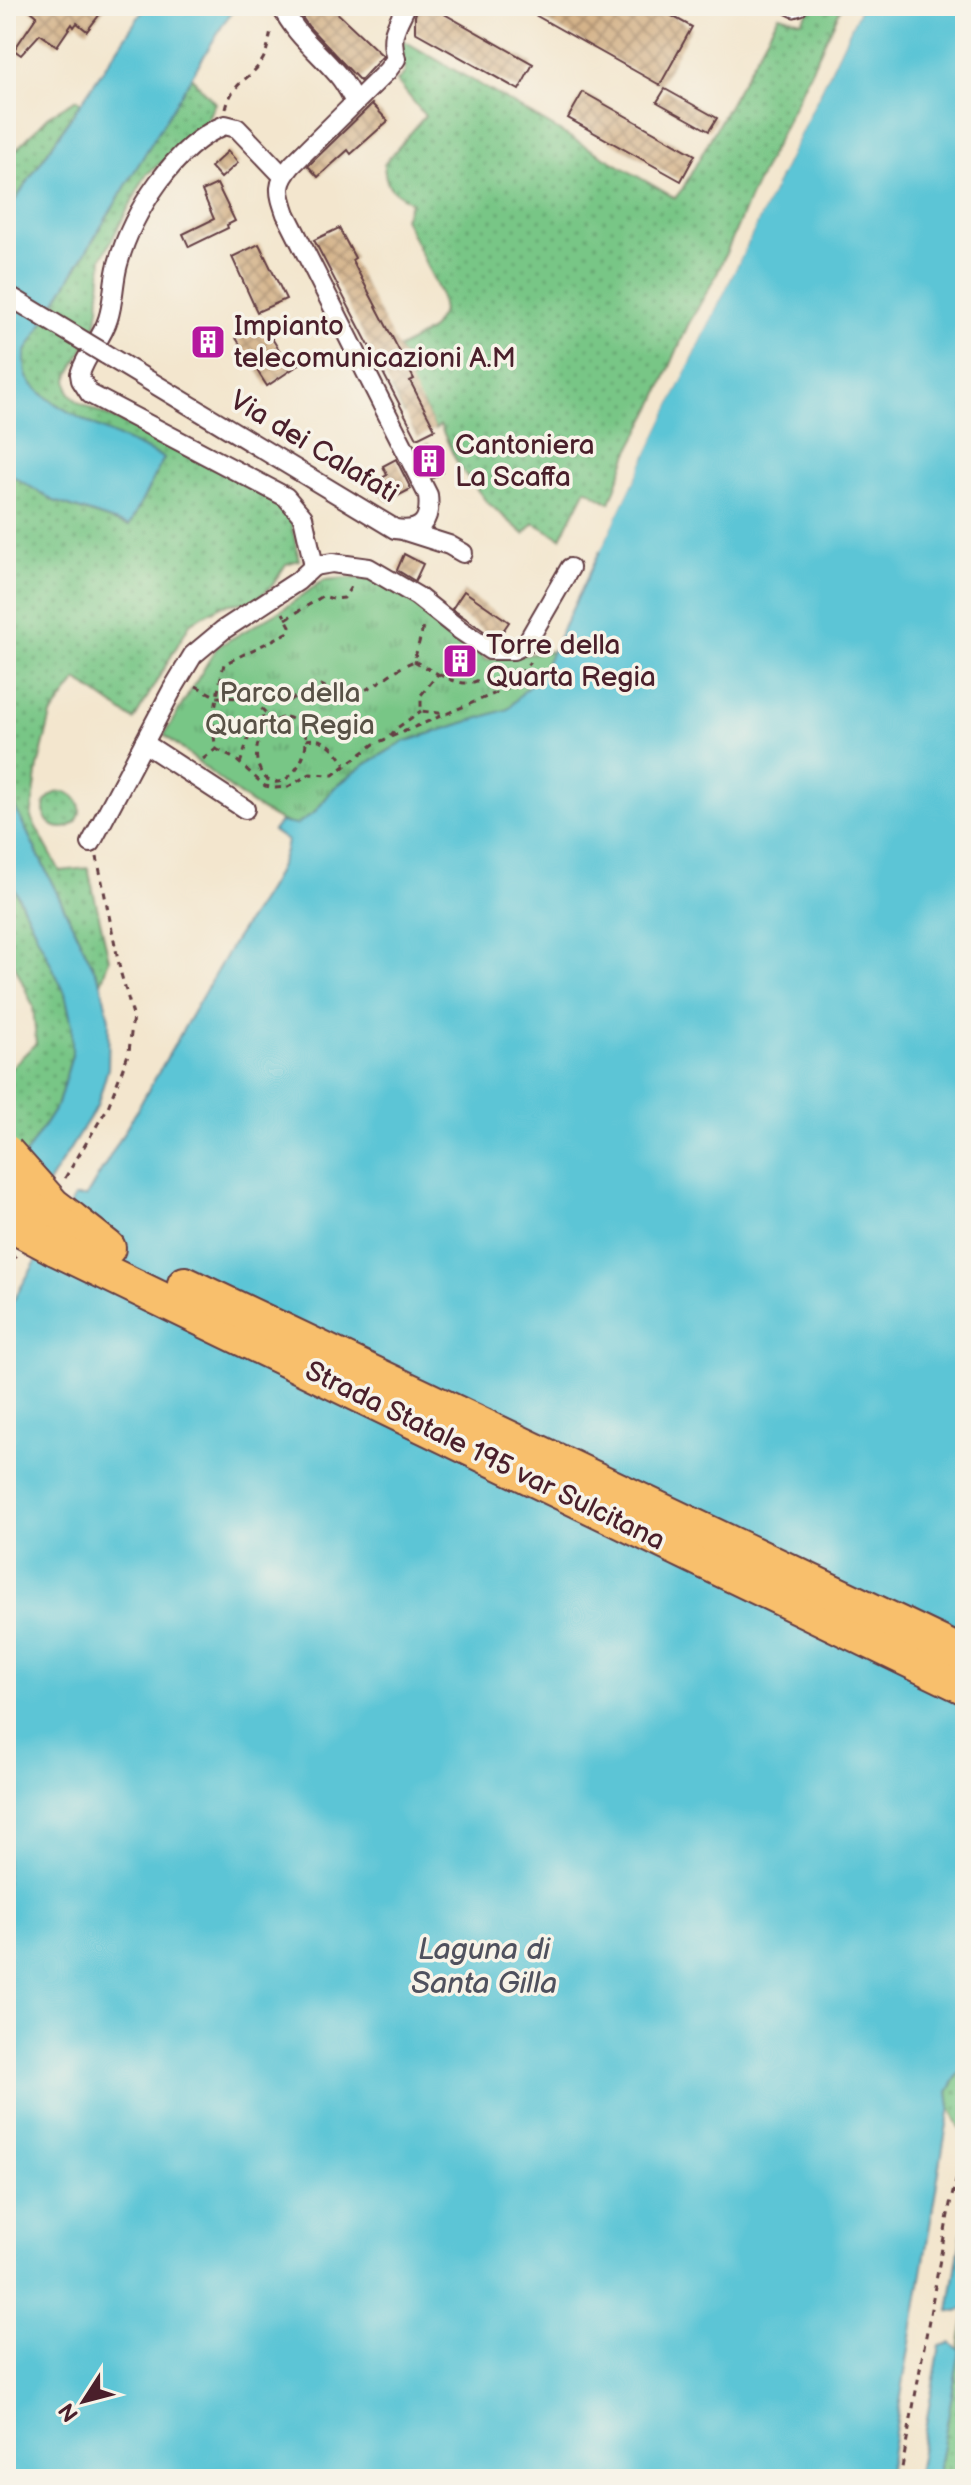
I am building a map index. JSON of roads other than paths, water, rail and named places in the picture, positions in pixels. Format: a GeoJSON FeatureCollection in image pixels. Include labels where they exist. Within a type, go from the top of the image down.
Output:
{"type":"FeatureCollection","features":[{"type":"Feature","properties":{"kind":"highway"},"geometry":{"type":"LineString","coordinates":[[6,1152],[53,1205],[108,1248]]}},
{"type":"Feature","properties":{"kind":"highway","name":"Strada Statale 195 var Sulcitana"},"geometry":{"type":"LineString","coordinates":[[6,1196],[108,1248],[965,1655]]}},
{"type":"Feature","properties":{"kind":"highway","name":"Strada Statale 195 var Sulcitana"},"geometry":{"type":"LineString","coordinates":[[17,1234],[965,1687]]}},
{"type":"Feature","properties":{"kind":"street"},"geometry":{"type":"LineString","coordinates":[[314,566],[303,517],[286,497],[90,394],[81,380],[82,366],[103,333],[109,317],[118,264],[136,221],[175,162],[203,137],[225,125],[237,128],[283,176],[396,59],[392,44],[394,30],[406,6]]}},
{"type":"Feature","properties":{"kind":"street"},"geometry":{"type":"LineString","coordinates":[[278,12],[338,75],[355,102]]}},
{"type":"Feature","properties":{"kind":"street","name":"Via dei Calafati"},"geometry":{"type":"LineString","coordinates":[[6,294],[395,529],[413,530],[424,524],[430,509],[428,495],[286,214],[279,195],[283,176]]}},
{"type":"Feature","properties":{"kind":"street"},"geometry":{"type":"LineString","coordinates":[[405,531],[449,545],[463,553]]}},
{"type":"Feature","properties":{"kind":"street"},"geometry":{"type":"LineString","coordinates":[[91,843],[193,655],[223,630],[298,581],[314,566],[332,563],[369,568],[417,596],[490,650],[513,650],[526,644],[570,568]]}},
{"type":"Feature","properties":{"kind":"street"},"geometry":{"type":"LineString","coordinates":[[144,743],[245,809]]}},
{"type":"Feature","properties":{"kind":"lane"},"geometry":{"type":"LineString","coordinates":[[788,9],[794,12],[803,6]]}},
{"type":"Feature","properties":{"kind":"water"},"geometry":{"type":"Polygon","coordinates":[[[146,6],[237,6],[225,21],[25,353],[27,377],[50,400],[89,423],[164,458],[129,526],[54,501],[6,472],[6,214],[146,6]]]}},
{"type":"Feature","properties":{"kind":"water","name":"Laguna di Santa Gilla"},"geometry":{"type":"Polygon","coordinates":[[[861,6],[965,6],[965,2062],[948,2092],[950,2107],[887,2479],[6,2479],[6,1313],[39,1256],[57,1233],[74,1197],[86,1197],[233,943],[273,881],[287,841],[273,831],[280,822],[296,825],[315,812],[334,788],[366,764],[404,742],[508,709],[543,670],[861,6]]]}},
{"type":"Feature","properties":{"kind":"water"},"geometry":{"type":"Polygon","coordinates":[[[6,789],[101,983],[109,1019],[108,1068],[97,1106],[6,1250],[6,1185],[58,1104],[72,1055],[72,1025],[65,993],[6,871],[6,789]]]}},
{"type":"Feature","properties":{"kind":"water"},"geometry":{"type":"Polygon","coordinates":[[[965,2230],[965,2308],[958,2312],[949,2311],[962,2232],[965,2230]]]}},
{"type":"Feature","properties":{"kind":"water"},"geometry":{"type":"Polygon","coordinates":[[[950,2343],[960,2350],[937,2479],[916,2479],[940,2346],[950,2343]]]}},
{"type":"Feature","properties":{"kind":"place","name":"Impianto telecomunicazioni A.M"},"geometry":{"type":"Point","coordinates":[208,342]}},
{"type":"Feature","properties":{"kind":"place","name":"Cantoniera La Scaffa"},"geometry":{"type":"Point","coordinates":[429,461]}},
{"type":"Feature","properties":{"kind":"place","name":"Torre della Quarta Regia"},"geometry":{"type":"Point","coordinates":[460,661]}},
{"type":"Feature","properties":{"kind":"park label","name":"Parco della Quarta Regia"},"geometry":{"type":"Point","coordinates":[290,709]}}]}
